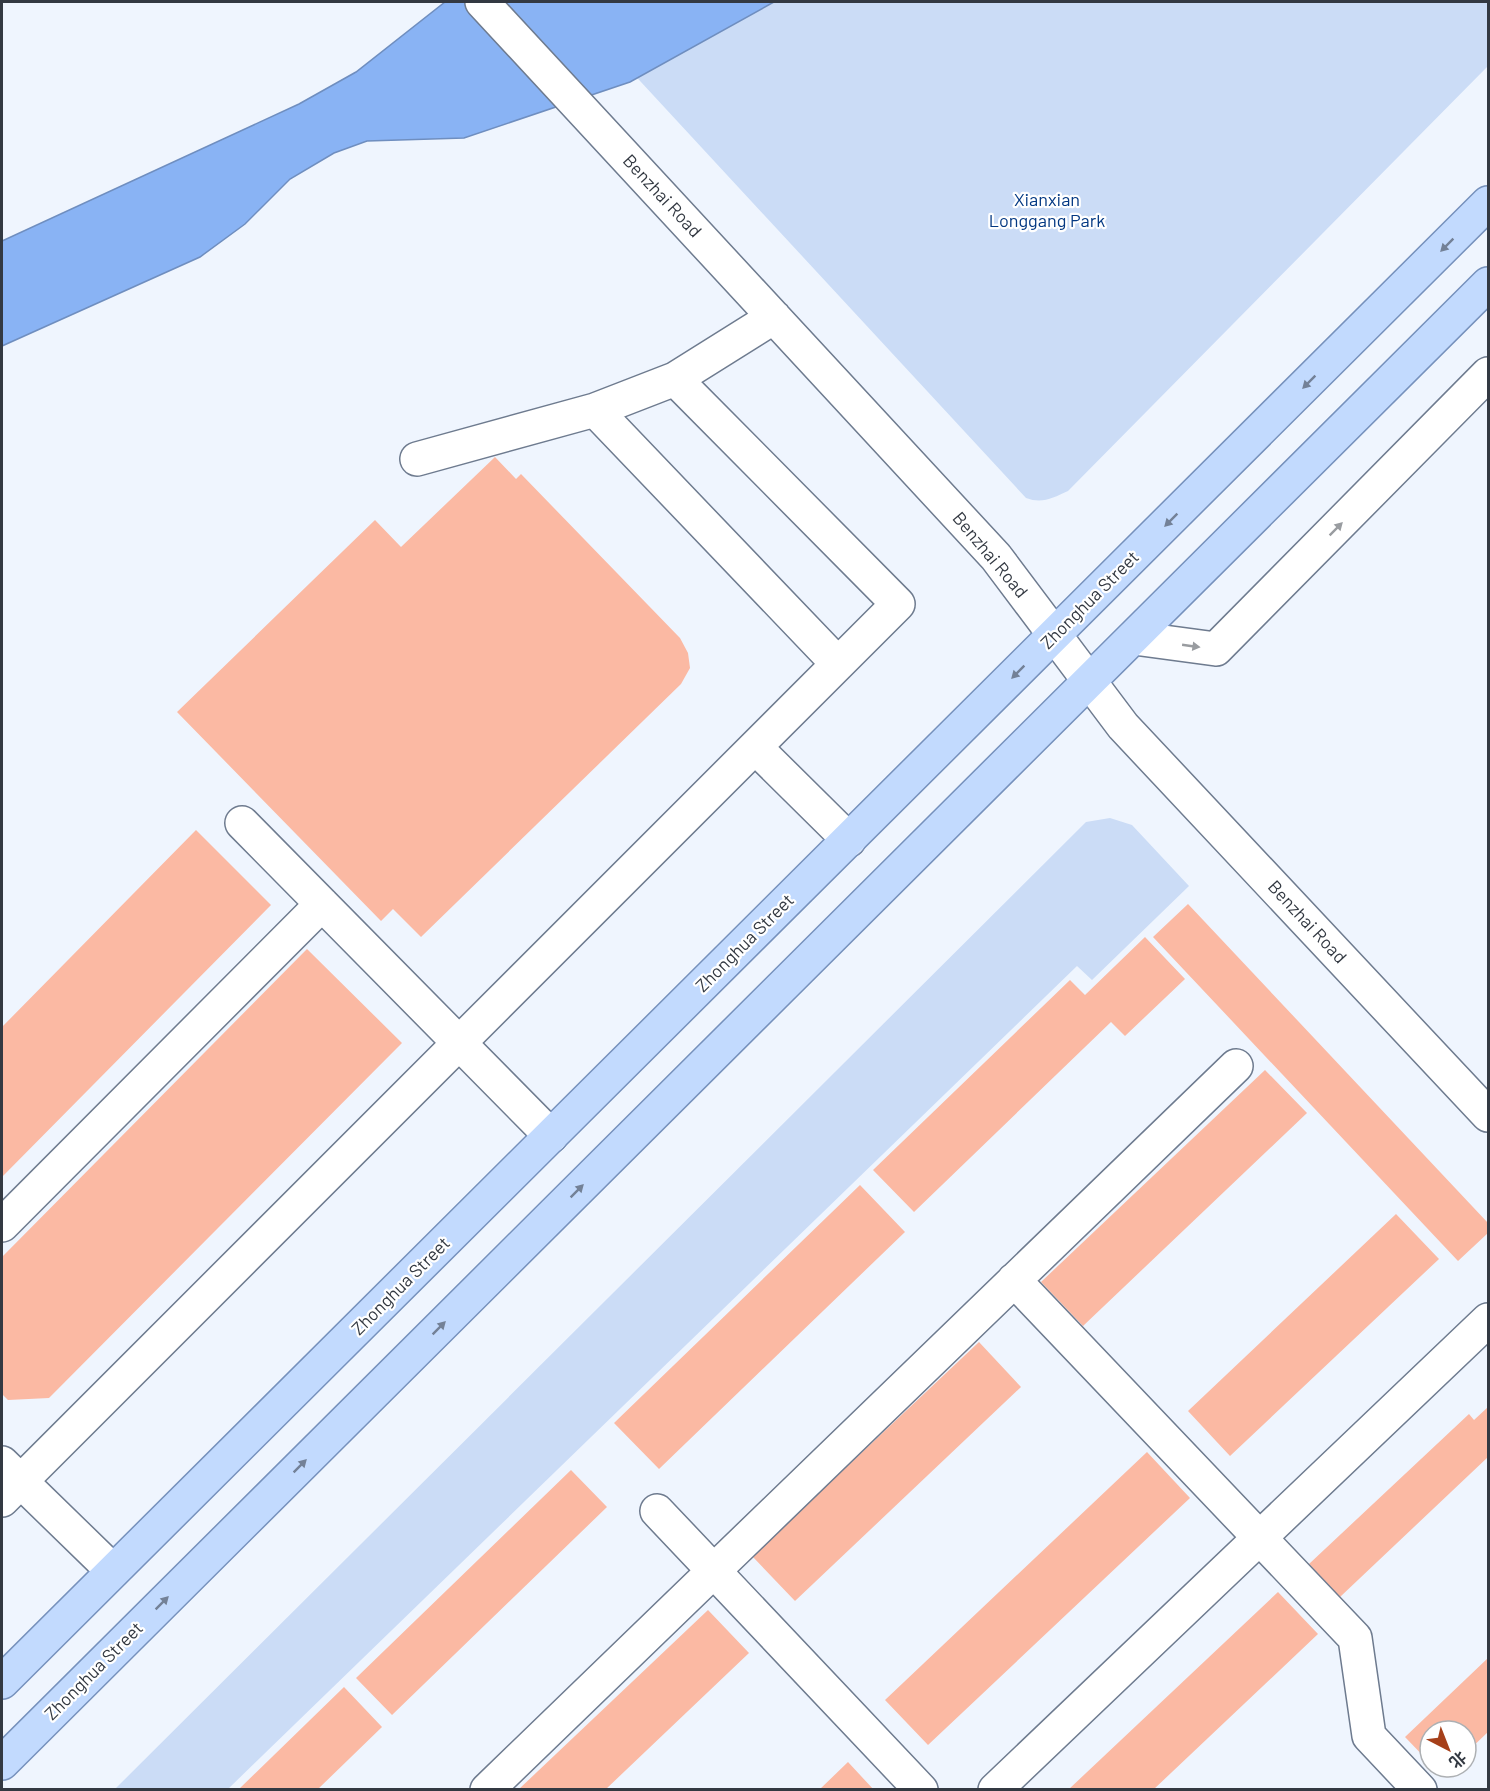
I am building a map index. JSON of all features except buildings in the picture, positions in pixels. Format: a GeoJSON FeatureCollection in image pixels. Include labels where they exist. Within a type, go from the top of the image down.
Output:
{"type":"FeatureCollection","features":[{"type":"Feature","properties":{"kind":"main road","name":"Zhonghua Street"},"geometry":{"type":"LineString","coordinates":[[2,1682],[1488,203]]}},
{"type":"Feature","properties":{"kind":"main road","name":"Zhonghua Street"},"geometry":{"type":"LineString","coordinates":[[2,1763],[1488,284]]}},
{"type":"Feature","properties":{"kind":"street","name":"Benzhai Road"},"geometry":{"type":"LineString","coordinates":[[482,2],[996,557],[1123,726],[1488,1115]]}},
{"type":"Feature","properties":{"kind":"street"},"geometry":{"type":"LineString","coordinates":[[417,459],[595,410],[675,379],[774,317]]}},
{"type":"Feature","properties":{"kind":"street"},"geometry":{"type":"LineString","coordinates":[[1134,638],[1216,650],[1488,375]]}},
{"type":"Feature","properties":{"kind":"street"},"geometry":{"type":"LineString","coordinates":[[113,1571],[8,1481],[459,1043],[898,604],[675,379]]}},
{"type":"Feature","properties":{"kind":"street"},"geometry":{"type":"LineString","coordinates":[[595,410],[838,664]]}},
{"type":"Feature","properties":{"kind":"street"},"geometry":{"type":"LineString","coordinates":[[755,747],[849,840]]}},
{"type":"Feature","properties":{"kind":"street"},"geometry":{"type":"LineString","coordinates":[[242,823],[551,1136]]}},
{"type":"Feature","properties":{"kind":"street"},"geometry":{"type":"LineString","coordinates":[[2,1225],[322,904]]}},
{"type":"Feature","properties":{"kind":"street"},"geometry":{"type":"LineString","coordinates":[[487,1790],[1236,1066]]}},
{"type":"Feature","properties":{"kind":"street"},"geometry":{"type":"LineString","coordinates":[[1014,1280],[1355,1638],[1369,1736],[1420,1790]]}},
{"type":"Feature","properties":{"kind":"street"},"geometry":{"type":"LineString","coordinates":[[994,1790],[1488,1320]]}},
{"type":"Feature","properties":{"kind":"street"},"geometry":{"type":"LineString","coordinates":[[657,1511],[921,1790]]}},
{"type":"Feature","properties":{"kind":"green space","name":"Xianxian Longgang Park"},"geometry":{"type":"Polygon","coordinates":[[[567,2],[1488,2],[1488,66],[1068,491],[1052,498],[1037,500],[1026,498],[567,2]]]}},
{"type":"Feature","properties":{"kind":"green space"},"geometry":{"type":"Polygon","coordinates":[[[1110,818],[1132,825],[1189,886],[1092,980],[1077,966],[228,1789],[115,1789],[1086,822],[1110,818]]]}},
{"type":"Feature","properties":{"kind":"water"},"geometry":{"type":"Polygon","coordinates":[[[445,2],[774,2],[630,82],[464,138],[367,141],[334,153],[290,179],[245,224],[200,257],[2,346],[2,241],[299,104],[356,72],[445,2]]]}}]}
